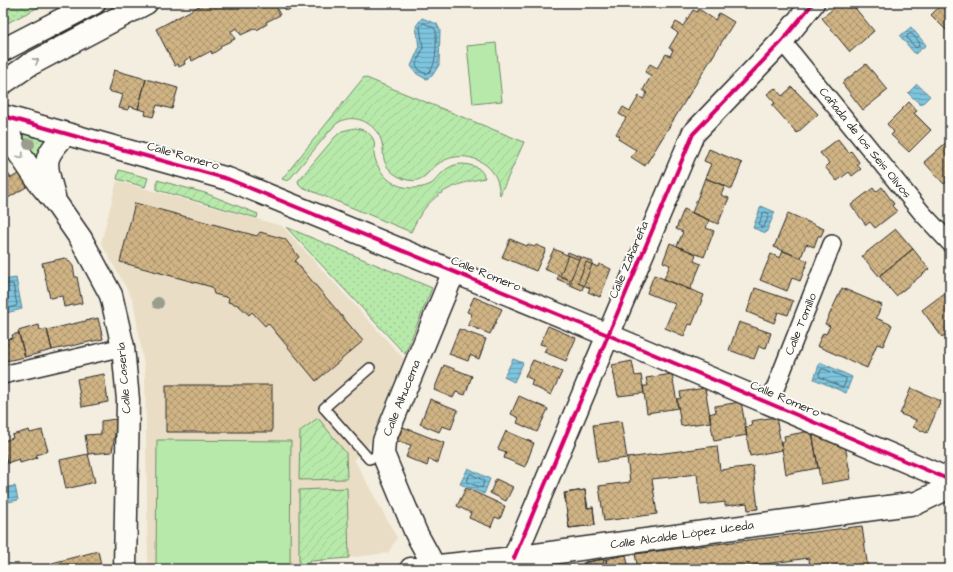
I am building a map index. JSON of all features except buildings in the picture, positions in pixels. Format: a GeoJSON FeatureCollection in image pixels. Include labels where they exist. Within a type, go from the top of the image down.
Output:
{"type":"FeatureCollection","features":[{"type":"Feature","properties":{"kind":"street"},"geometry":{"type":"LineString","coordinates":[[3,50],[73,10],[94,3]]}},
{"type":"Feature","properties":{"kind":"street"},"geometry":{"type":"LineString","coordinates":[[3,83],[29,65],[146,3]]}},
{"type":"Feature","properties":{"kind":"street","name":"Calle Zahareña"},"geometry":{"type":"LineString","coordinates":[[514,558],[693,134],[782,41],[813,3]]}},
{"type":"Feature","properties":{"kind":"street","name":"Cañada de los Seis Olivos"},"geometry":{"type":"LineString","coordinates":[[782,41],[922,213],[950,243]]}},
{"type":"Feature","properties":{"kind":"street","name":"Calle Romero"},"geometry":{"type":"LineString","coordinates":[[3,116],[228,179],[608,335],[950,480]]}},
{"type":"Feature","properties":{"kind":"street","name":"Calle Casería"},"geometry":{"type":"LineString","coordinates":[[3,121],[15,146],[40,184],[56,203],[80,239],[111,295],[123,347],[128,400],[125,569]]}},
{"type":"Feature","properties":{"kind":"street","name":"Calle Casería"},"geometry":{"type":"LineString","coordinates":[[56,203],[48,175],[47,161],[54,147],[66,134]]}},
{"type":"Feature","properties":{"kind":"street","name":"Calle Tomillo"},"geometry":{"type":"LineString","coordinates":[[769,404],[832,244]]}},
{"type":"Feature","properties":{"kind":"street","name":"Calle Alhucema"},"geometry":{"type":"LineString","coordinates":[[383,454],[384,441],[454,271]]}},
{"type":"Feature","properties":{"kind":"street"},"geometry":{"type":"LineString","coordinates":[[3,375],[123,347]]}},
{"type":"Feature","properties":{"kind":"street"},"geometry":{"type":"LineString","coordinates":[[383,454],[416,533],[434,568]]}},
{"type":"Feature","properties":{"kind":"street","name":"Calle Alcalde López Uceda"},"geometry":{"type":"LineString","coordinates":[[411,569],[434,568],[514,558],[917,504],[950,487]]}},
{"type":"Feature","properties":{"kind":"lane"},"geometry":{"type":"LineString","coordinates":[[370,368],[324,408],[369,459],[383,454]]}},
{"type":"Feature","properties":{"kind":"shaded area"},"geometry":{"type":"Polygon","coordinates":[[[117,181],[282,226],[404,359],[367,449],[354,459],[397,538],[388,553],[312,562],[303,569],[148,569],[145,371],[133,300],[101,243],[117,181]]]}},
{"type":"Feature","properties":{"kind":"green space"},"geometry":{"type":"Polygon","coordinates":[[[3,3],[47,3],[3,25],[3,3]]]}},
{"type":"Feature","properties":{"kind":"green space"},"geometry":{"type":"Polygon","coordinates":[[[496,43],[502,101],[473,104],[467,46],[496,43]]]}},
{"type":"Feature","properties":{"kind":"green space"},"geometry":{"type":"Polygon","coordinates":[[[364,77],[524,142],[500,195],[494,174],[484,164],[471,158],[450,158],[438,164],[426,175],[417,180],[411,181],[399,177],[390,171],[385,163],[382,143],[376,131],[372,126],[360,120],[354,119],[341,121],[334,126],[288,181],[282,179],[364,77]]]}},
{"type":"Feature","properties":{"kind":"green space"},"geometry":{"type":"Polygon","coordinates":[[[355,128],[363,130],[371,135],[374,142],[374,153],[377,165],[388,179],[398,185],[407,188],[414,188],[428,185],[433,183],[445,170],[460,164],[469,165],[479,169],[485,178],[460,184],[440,194],[424,209],[411,232],[302,187],[298,181],[335,137],[342,131],[355,128]]]}},
{"type":"Feature","properties":{"kind":"green space"},"geometry":{"type":"Polygon","coordinates":[[[15,131],[48,140],[39,152],[38,166],[15,131]]]}},
{"type":"Feature","properties":{"kind":"green space"},"geometry":{"type":"Polygon","coordinates":[[[119,170],[148,178],[145,187],[117,179],[119,170]]]}},
{"type":"Feature","properties":{"kind":"green space"},"geometry":{"type":"Polygon","coordinates":[[[157,180],[205,193],[258,214],[257,218],[157,190],[157,180]]]}},
{"type":"Feature","properties":{"kind":"green space"},"geometry":{"type":"Polygon","coordinates":[[[286,227],[432,288],[405,354],[286,227]]]}},
{"type":"Feature","properties":{"kind":"green space"},"geometry":{"type":"Polygon","coordinates":[[[318,418],[346,453],[347,479],[299,480],[300,431],[318,418]]]}},
{"type":"Feature","properties":{"kind":"green space"},"geometry":{"type":"Polygon","coordinates":[[[157,440],[291,441],[290,569],[156,567],[157,440]]]}},
{"type":"Feature","properties":{"kind":"green space"},"geometry":{"type":"Polygon","coordinates":[[[347,488],[349,558],[311,561],[299,569],[299,490],[347,488]]]}},
{"type":"Feature","properties":{"kind":"water"},"geometry":{"type":"Polygon","coordinates":[[[422,18],[437,24],[440,30],[439,65],[432,76],[426,79],[417,74],[411,66],[419,48],[416,26],[422,18]]]}},
{"type":"Feature","properties":{"kind":"water"},"geometry":{"type":"Polygon","coordinates":[[[911,27],[926,45],[915,54],[900,36],[911,27]]]}},
{"type":"Feature","properties":{"kind":"water"},"geometry":{"type":"Polygon","coordinates":[[[917,84],[930,96],[921,105],[908,93],[917,84]]]}},
{"type":"Feature","properties":{"kind":"water"},"geometry":{"type":"Polygon","coordinates":[[[761,206],[775,212],[766,233],[753,228],[761,206]]]}},
{"type":"Feature","properties":{"kind":"water"},"geometry":{"type":"Polygon","coordinates":[[[16,278],[22,309],[6,313],[3,300],[3,280],[16,278]]]}},
{"type":"Feature","properties":{"kind":"water"},"geometry":{"type":"Polygon","coordinates":[[[513,359],[523,363],[514,382],[504,377],[513,359]]]}},
{"type":"Feature","properties":{"kind":"water"},"geometry":{"type":"Polygon","coordinates":[[[820,362],[852,377],[846,393],[814,379],[820,362]]]}},
{"type":"Feature","properties":{"kind":"water"},"geometry":{"type":"Polygon","coordinates":[[[468,468],[490,479],[484,494],[460,484],[468,468]]]}},
{"type":"Feature","properties":{"kind":"water"},"geometry":{"type":"Polygon","coordinates":[[[15,486],[18,500],[3,503],[3,488],[15,486]]]}},
{"type":"Feature","properties":{"kind":"cycle path"},"geometry":{"type":"LineString","coordinates":[[514,558],[693,134],[782,41],[813,3]]}},
{"type":"Feature","properties":{"kind":"cycle path"},"geometry":{"type":"LineString","coordinates":[[3,116],[228,179],[608,335],[950,480]]}}]}
